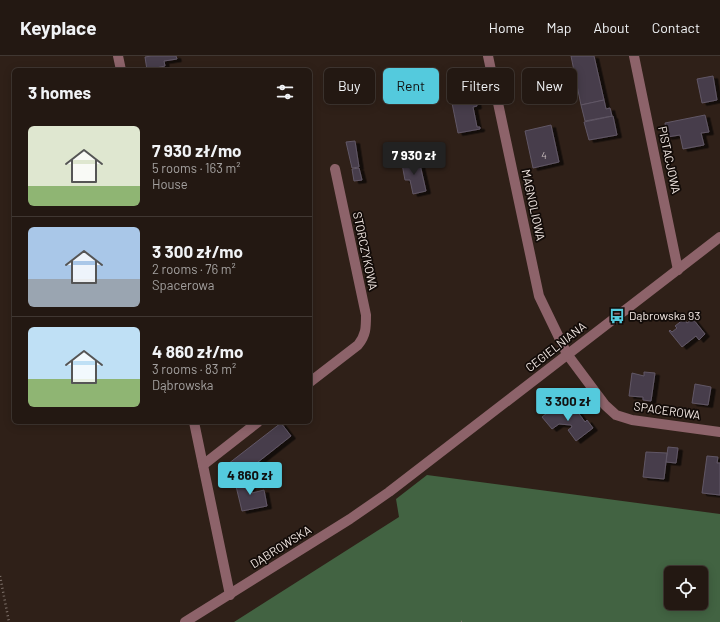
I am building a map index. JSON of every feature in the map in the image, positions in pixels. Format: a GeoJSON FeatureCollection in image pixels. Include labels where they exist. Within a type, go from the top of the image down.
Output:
{"type":"FeatureCollection","features":[{"type":"Feature","properties":{"kind":"street"},"geometry":{"type":"LineString","coordinates":[[118,56],[121,68]]}},
{"type":"Feature","properties":{"kind":"street","name":"MAGNOLIOWA"},"geometry":{"type":"LineString","coordinates":[[488,56],[539,296],[567,354]]}},
{"type":"Feature","properties":{"kind":"street","name":"PISTACJOWA"},"geometry":{"type":"LineString","coordinates":[[634,56],[678,270]]}},
{"type":"Feature","properties":{"kind":"street","name":"STORCZYKOWA"},"geometry":{"type":"LineString","coordinates":[[312,380],[358,345],[364,338],[366,326],[366,315],[335,169]]}},
{"type":"Feature","properties":{"kind":"street","name":"CEGIELNIANA"},"geometry":{"type":"LineString","coordinates":[[389,492],[720,237]]}},
{"type":"Feature","properties":{"kind":"street","name":"SPACEROWA"},"geometry":{"type":"LineString","coordinates":[[567,354],[605,405],[616,415],[632,420],[720,432]]}},
{"type":"Feature","properties":{"kind":"street"},"geometry":{"type":"LineString","coordinates":[[194,424],[230,595]]}},
{"type":"Feature","properties":{"kind":"street"},"geometry":{"type":"LineString","coordinates":[[203,465],[255,424]]}},
{"type":"Feature","properties":{"kind":"street","name":"DĄBROWSKA"},"geometry":{"type":"LineString","coordinates":[[185,622],[350,519],[389,492]]}},
{"type":"Feature","properties":{"kind":"path"},"geometry":{"type":"LineString","coordinates":[[0,576],[9,622]]}},
{"type":"Feature","properties":{"kind":"green space"},"geometry":{"type":"Polygon","coordinates":[[[427,475],[720,514],[720,622],[234,622],[399,517],[396,499],[427,475]]]}},
{"type":"Feature","properties":{"kind":"building"},"geometry":{"type":"Polygon","coordinates":[[[176,56],[177,59],[164,61],[165,66],[147,68],[145,57],[176,56]]]}},
{"type":"Feature","properties":{"kind":"building"},"geometry":{"type":"Polygon","coordinates":[[[571,56],[594,56],[604,100],[581,105],[577,85],[577,68],[573,68],[571,56]]]}},
{"type":"Feature","properties":{"kind":"building"},"geometry":{"type":"Polygon","coordinates":[[[713,76],[717,100],[702,103],[697,79],[713,76]]]}},
{"type":"Feature","properties":{"kind":"building"},"geometry":{"type":"Polygon","coordinates":[[[604,100],[606,109],[610,108],[612,116],[585,121],[581,105],[604,100]]]}},
{"type":"Feature","properties":{"kind":"building"},"geometry":{"type":"Polygon","coordinates":[[[452,104],[477,104],[477,106],[473,107],[477,127],[480,127],[480,129],[458,133],[452,104]]]}},
{"type":"Feature","properties":{"kind":"building"},"geometry":{"type":"Polygon","coordinates":[[[705,115],[709,132],[701,133],[704,145],[683,149],[680,135],[667,137],[665,123],[705,115]]]}},
{"type":"Feature","properties":{"kind":"building"},"geometry":{"type":"Polygon","coordinates":[[[613,116],[617,135],[589,140],[584,122],[613,116]]]}},
{"type":"Feature","properties":{"kind":"building"},"geometry":{"type":"Polygon","coordinates":[[[551,125],[559,162],[533,168],[525,131],[551,125]]]}},
{"type":"Feature","properties":{"kind":"building"},"geometry":{"type":"Polygon","coordinates":[[[355,141],[359,167],[352,168],[346,142],[355,141]]]}},
{"type":"Feature","properties":{"kind":"building"},"geometry":{"type":"Polygon","coordinates":[[[419,160],[426,191],[413,194],[410,180],[405,180],[402,164],[419,160]]]}},
{"type":"Feature","properties":{"kind":"building"},"geometry":{"type":"Polygon","coordinates":[[[359,168],[362,180],[354,181],[352,169],[359,168]]]}},
{"type":"Feature","properties":{"kind":"building"},"geometry":{"type":"Polygon","coordinates":[[[684,319],[687,323],[693,319],[705,334],[699,340],[696,336],[682,347],[669,331],[670,330],[672,332],[677,328],[675,326],[684,319]]]}},
{"type":"Feature","properties":{"kind":"building"},"geometry":{"type":"Polygon","coordinates":[[[644,372],[655,373],[651,401],[643,400],[643,397],[629,396],[632,373],[644,376],[644,372]]]}},
{"type":"Feature","properties":{"kind":"building"},"geometry":{"type":"Polygon","coordinates":[[[695,384],[711,387],[708,405],[692,403],[695,384]]]}},
{"type":"Feature","properties":{"kind":"building"},"geometry":{"type":"Polygon","coordinates":[[[556,406],[558,409],[577,411],[585,422],[587,420],[593,428],[576,441],[568,430],[572,427],[571,425],[559,424],[552,429],[542,417],[556,406]]]}},
{"type":"Feature","properties":{"kind":"building"},"geometry":{"type":"Polygon","coordinates":[[[280,424],[282,424],[291,436],[239,477],[228,464],[280,424]]]}},
{"type":"Feature","properties":{"kind":"building"},"geometry":{"type":"Polygon","coordinates":[[[668,447],[678,448],[676,463],[666,462],[668,447]]]}},
{"type":"Feature","properties":{"kind":"building"},"geometry":{"type":"Polygon","coordinates":[[[646,452],[667,453],[664,479],[643,477],[646,452]]]}},
{"type":"Feature","properties":{"kind":"building"},"geometry":{"type":"Polygon","coordinates":[[[707,456],[718,457],[717,463],[720,463],[720,495],[702,493],[707,456]]]}},
{"type":"Feature","properties":{"kind":"building"},"geometry":{"type":"Polygon","coordinates":[[[249,479],[252,493],[264,490],[267,506],[242,511],[235,482],[249,479]]]}},
{"type":"Feature","properties":{"kind":"place","name":"Dąbrowska 93"},"geometry":{"type":"Point","coordinates":[617,316]}}]}
